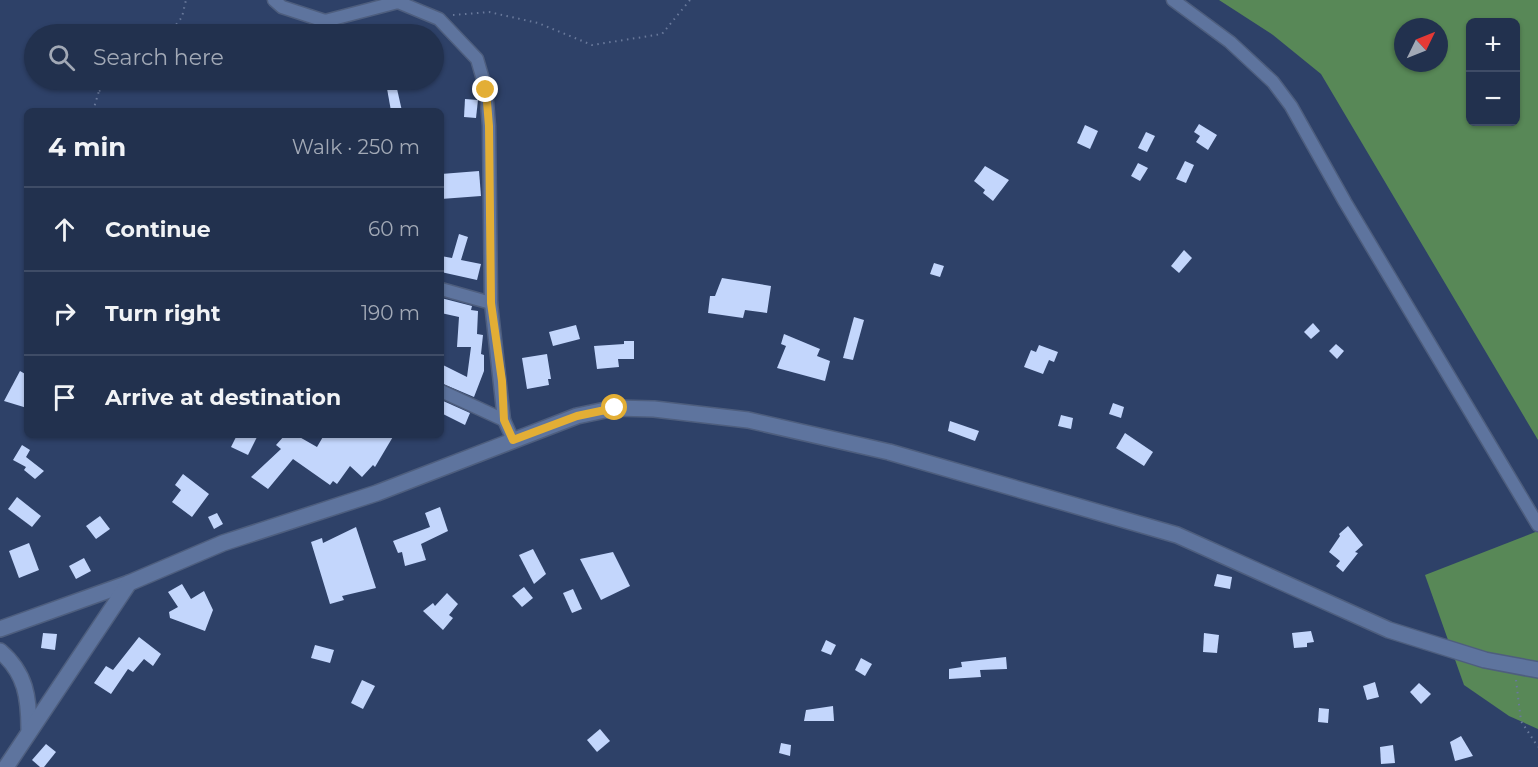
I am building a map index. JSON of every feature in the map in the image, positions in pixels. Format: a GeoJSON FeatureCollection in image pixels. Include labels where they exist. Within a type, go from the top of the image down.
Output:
{"type":"FeatureCollection","features":[{"type":"Feature","properties":{"kind":"main road"},"geometry":{"type":"LineString","coordinates":[[0,629],[129,583],[223,543],[378,493],[577,416],[615,408],[654,409],[759,422],[889,452],[1177,535],[1389,630],[1485,660],[1538,670]]}},
{"type":"Feature","properties":{"kind":"main road"},"geometry":{"type":"LineString","coordinates":[[6,767],[129,583]]}},
{"type":"Feature","properties":{"kind":"main road"},"geometry":{"type":"LineString","coordinates":[[0,651],[19,672],[29,700],[29,730]]}},
{"type":"Feature","properties":{"kind":"street"},"geometry":{"type":"LineString","coordinates":[[274,0],[282,7],[325,21],[398,2],[439,19],[444,24]]}},
{"type":"Feature","properties":{"kind":"street"},"geometry":{"type":"LineString","coordinates":[[1173,0],[1230,42],[1273,82],[1291,106],[1345,202],[1538,525]]}},
{"type":"Feature","properties":{"kind":"street"},"geometry":{"type":"LineString","coordinates":[[444,24],[477,59],[486,90],[489,126],[491,303],[502,381],[504,420],[513,440]]}},
{"type":"Feature","properties":{"kind":"street"},"geometry":{"type":"LineString","coordinates":[[444,290],[491,303]]}},
{"type":"Feature","properties":{"kind":"street"},"geometry":{"type":"LineString","coordinates":[[444,391],[504,420]]}},
{"type":"Feature","properties":{"kind":"path"},"geometry":{"type":"LineString","coordinates":[[177,24],[182,17],[186,0]]}},
{"type":"Feature","properties":{"kind":"path"},"geometry":{"type":"LineString","coordinates":[[439,19],[464,12],[489,12],[538,23],[592,45],[662,34],[690,0]]}},
{"type":"Feature","properties":{"kind":"path"},"geometry":{"type":"LineString","coordinates":[[94,108],[99,91]]}},
{"type":"Feature","properties":{"kind":"path"},"geometry":{"type":"LineString","coordinates":[[1515,666],[1521,721],[1538,747]]}},
{"type":"Feature","properties":{"kind":"green space"},"geometry":{"type":"Polygon","coordinates":[[[1219,0],[1538,0],[1538,440],[1321,74],[1273,35],[1219,0]]]}},
{"type":"Feature","properties":{"kind":"green space"},"geometry":{"type":"Polygon","coordinates":[[[1538,531],[1538,729],[1509,716],[1464,685],[1425,575],[1538,531]]]}},
{"type":"Feature","properties":{"kind":"building"},"geometry":{"type":"Polygon","coordinates":[[[387,90],[397,90],[401,108],[390,108],[387,90]]]}},
{"type":"Feature","properties":{"kind":"building"},"geometry":{"type":"Polygon","coordinates":[[[465,99],[478,100],[476,118],[464,117],[465,99]]]}},
{"type":"Feature","properties":{"kind":"building"},"geometry":{"type":"Polygon","coordinates":[[[1199,124],[1217,135],[1208,150],[1196,142],[1200,136],[1194,132],[1199,124]]]}},
{"type":"Feature","properties":{"kind":"building"},"geometry":{"type":"Polygon","coordinates":[[[1085,125],[1098,131],[1090,149],[1077,143],[1085,125]]]}},
{"type":"Feature","properties":{"kind":"building"},"geometry":{"type":"Polygon","coordinates":[[[1146,132],[1155,136],[1147,152],[1138,148],[1146,132]]]}},
{"type":"Feature","properties":{"kind":"building"},"geometry":{"type":"Polygon","coordinates":[[[1185,161],[1194,165],[1186,183],[1176,179],[1185,161]]]}},
{"type":"Feature","properties":{"kind":"building"},"geometry":{"type":"Polygon","coordinates":[[[1138,163],[1148,168],[1140,181],[1131,176],[1138,163]]]}},
{"type":"Feature","properties":{"kind":"building"},"geometry":{"type":"Polygon","coordinates":[[[985,166],[1009,180],[993,201],[974,181],[985,166]]]}},
{"type":"Feature","properties":{"kind":"building"},"geometry":{"type":"Polygon","coordinates":[[[479,171],[481,196],[444,199],[444,174],[479,171]]]}},
{"type":"Feature","properties":{"kind":"building"},"geometry":{"type":"Polygon","coordinates":[[[459,234],[468,237],[461,260],[481,264],[477,280],[444,273],[444,257],[452,258],[459,234]]]}},
{"type":"Feature","properties":{"kind":"building"},"geometry":{"type":"Polygon","coordinates":[[[1184,250],[1192,258],[1179,273],[1171,266],[1184,250]]]}},
{"type":"Feature","properties":{"kind":"building"},"geometry":{"type":"Polygon","coordinates":[[[934,263],[944,266],[940,277],[930,274],[934,263]]]}},
{"type":"Feature","properties":{"kind":"building"},"geometry":{"type":"Polygon","coordinates":[[[722,278],[771,286],[767,313],[745,310],[743,318],[708,313],[710,296],[715,296],[722,278]]]}},
{"type":"Feature","properties":{"kind":"building"},"geometry":{"type":"Polygon","coordinates":[[[444,299],[472,306],[471,310],[478,311],[477,334],[483,335],[481,354],[484,355],[484,371],[474,397],[444,384],[444,366],[467,377],[471,347],[457,347],[459,317],[444,314],[444,299]]]}},
{"type":"Feature","properties":{"kind":"building"},"geometry":{"type":"Polygon","coordinates":[[[854,317],[864,320],[853,360],[843,358],[854,317]]]}},
{"type":"Feature","properties":{"kind":"building"},"geometry":{"type":"Polygon","coordinates":[[[1313,323],[1320,331],[1311,339],[1304,332],[1313,323]]]}},
{"type":"Feature","properties":{"kind":"building"},"geometry":{"type":"Polygon","coordinates":[[[576,325],[580,339],[553,346],[549,332],[576,325]]]}},
{"type":"Feature","properties":{"kind":"building"},"geometry":{"type":"Polygon","coordinates":[[[784,334],[820,349],[817,356],[830,361],[825,381],[777,368],[786,346],[781,344],[784,334]]]}},
{"type":"Feature","properties":{"kind":"building"},"geometry":{"type":"Polygon","coordinates":[[[624,341],[634,341],[634,359],[618,359],[619,367],[597,369],[594,346],[624,344],[624,341]]]}},
{"type":"Feature","properties":{"kind":"building"},"geometry":{"type":"Polygon","coordinates":[[[1336,344],[1344,351],[1337,359],[1329,351],[1336,344]]]}},
{"type":"Feature","properties":{"kind":"building"},"geometry":{"type":"Polygon","coordinates":[[[1039,345],[1058,352],[1054,362],[1049,360],[1043,374],[1024,367],[1031,350],[1036,352],[1039,345]]]}},
{"type":"Feature","properties":{"kind":"building"},"geometry":{"type":"Polygon","coordinates":[[[547,354],[551,379],[548,379],[549,385],[527,389],[522,358],[547,354]]]}},
{"type":"Feature","properties":{"kind":"building"},"geometry":{"type":"Polygon","coordinates":[[[20,371],[24,373],[24,407],[4,401],[20,371]]]}},
{"type":"Feature","properties":{"kind":"building"},"geometry":{"type":"Polygon","coordinates":[[[444,401],[470,413],[465,425],[444,414],[444,401]]]}},
{"type":"Feature","properties":{"kind":"building"},"geometry":{"type":"Polygon","coordinates":[[[1113,403],[1124,407],[1121,418],[1109,414],[1113,403]]]}},
{"type":"Feature","properties":{"kind":"building"},"geometry":{"type":"Polygon","coordinates":[[[1061,415],[1073,418],[1071,429],[1058,426],[1061,415]]]}},
{"type":"Feature","properties":{"kind":"building"},"geometry":{"type":"Polygon","coordinates":[[[950,421],[979,431],[975,441],[948,431],[950,421]]]}},
{"type":"Feature","properties":{"kind":"building"},"geometry":{"type":"Polygon","coordinates":[[[1125,433],[1153,452],[1144,466],[1116,448],[1125,433]]]}},
{"type":"Feature","properties":{"kind":"building"},"geometry":{"type":"Polygon","coordinates":[[[236,438],[256,438],[248,455],[231,447],[236,438]]]}},
{"type":"Feature","properties":{"kind":"building"},"geometry":{"type":"Polygon","coordinates":[[[282,438],[301,438],[317,447],[322,438],[392,438],[375,467],[373,465],[362,477],[350,466],[337,484],[333,481],[330,485],[293,459],[268,489],[251,477],[281,449],[276,445],[282,438]]]}},
{"type":"Feature","properties":{"kind":"building"},"geometry":{"type":"Polygon","coordinates":[[[22,445],[30,450],[26,457],[44,471],[35,479],[24,470],[26,467],[13,460],[22,445]]]}},
{"type":"Feature","properties":{"kind":"building"},"geometry":{"type":"Polygon","coordinates":[[[183,474],[209,494],[192,517],[172,502],[181,490],[175,485],[183,474]]]}},
{"type":"Feature","properties":{"kind":"building"},"geometry":{"type":"Polygon","coordinates":[[[17,497],[41,516],[32,527],[8,509],[17,497]]]}},
{"type":"Feature","properties":{"kind":"building"},"geometry":{"type":"Polygon","coordinates":[[[440,507],[448,531],[421,544],[426,560],[405,566],[402,552],[398,553],[393,541],[430,527],[425,513],[440,507]]]}},
{"type":"Feature","properties":{"kind":"building"},"geometry":{"type":"Polygon","coordinates":[[[217,513],[223,524],[214,529],[208,517],[217,513]]]}},
{"type":"Feature","properties":{"kind":"building"},"geometry":{"type":"Polygon","coordinates":[[[100,516],[110,529],[96,539],[86,526],[100,516]]]}},
{"type":"Feature","properties":{"kind":"building"},"geometry":{"type":"Polygon","coordinates":[[[1348,526],[1363,545],[1355,552],[1358,553],[1343,572],[1336,566],[1340,561],[1329,552],[1340,536],[1339,534],[1348,526]]]}},
{"type":"Feature","properties":{"kind":"building"},"geometry":{"type":"Polygon","coordinates":[[[356,527],[376,588],[342,596],[344,600],[330,604],[311,542],[322,538],[323,543],[356,527]]]}},
{"type":"Feature","properties":{"kind":"building"},"geometry":{"type":"Polygon","coordinates":[[[29,543],[39,570],[19,578],[9,551],[29,543]]]}},
{"type":"Feature","properties":{"kind":"building"},"geometry":{"type":"Polygon","coordinates":[[[533,549],[546,574],[534,584],[519,555],[533,549]]]}},
{"type":"Feature","properties":{"kind":"building"},"geometry":{"type":"Polygon","coordinates":[[[613,552],[630,586],[601,600],[580,559],[613,552]]]}},
{"type":"Feature","properties":{"kind":"building"},"geometry":{"type":"Polygon","coordinates":[[[84,558],[91,571],[76,579],[69,566],[84,558]]]}},
{"type":"Feature","properties":{"kind":"building"},"geometry":{"type":"Polygon","coordinates":[[[1217,574],[1232,577],[1230,589],[1214,586],[1217,574]]]}},
{"type":"Feature","properties":{"kind":"building"},"geometry":{"type":"Polygon","coordinates":[[[182,584],[191,599],[204,591],[213,610],[205,631],[170,618],[169,612],[178,607],[168,592],[182,584]]]}},
{"type":"Feature","properties":{"kind":"building"},"geometry":{"type":"Polygon","coordinates":[[[524,587],[533,598],[522,607],[512,596],[524,587]]]}},
{"type":"Feature","properties":{"kind":"building"},"geometry":{"type":"Polygon","coordinates":[[[573,589],[582,609],[572,613],[563,593],[573,589]]]}},
{"type":"Feature","properties":{"kind":"building"},"geometry":{"type":"Polygon","coordinates":[[[447,593],[458,604],[449,615],[453,618],[443,630],[423,611],[433,603],[435,606],[447,593]]]}},
{"type":"Feature","properties":{"kind":"building"},"geometry":{"type":"Polygon","coordinates":[[[1311,631],[1314,642],[1307,643],[1307,647],[1294,648],[1292,633],[1311,631]]]}},
{"type":"Feature","properties":{"kind":"building"},"geometry":{"type":"Polygon","coordinates":[[[43,633],[57,634],[55,650],[41,648],[43,633]]]}},
{"type":"Feature","properties":{"kind":"building"},"geometry":{"type":"Polygon","coordinates":[[[1204,633],[1219,635],[1217,653],[1203,652],[1204,633]]]}},
{"type":"Feature","properties":{"kind":"building"},"geometry":{"type":"Polygon","coordinates":[[[139,637],[161,654],[153,666],[144,659],[133,672],[128,669],[111,694],[94,683],[106,666],[113,670],[139,637]]]}},
{"type":"Feature","properties":{"kind":"building"},"geometry":{"type":"Polygon","coordinates":[[[826,640],[836,645],[831,655],[821,651],[826,640]]]}},
{"type":"Feature","properties":{"kind":"building"},"geometry":{"type":"Polygon","coordinates":[[[315,645],[334,650],[330,663],[311,658],[315,645]]]}},
{"type":"Feature","properties":{"kind":"building"},"geometry":{"type":"Polygon","coordinates":[[[1006,657],[1007,669],[980,670],[981,677],[949,679],[949,669],[962,667],[961,662],[1006,657]]]}},
{"type":"Feature","properties":{"kind":"building"},"geometry":{"type":"Polygon","coordinates":[[[861,658],[872,664],[865,676],[855,670],[861,658]]]}},
{"type":"Feature","properties":{"kind":"building"},"geometry":{"type":"Polygon","coordinates":[[[362,680],[375,686],[363,709],[351,703],[362,680]]]}},
{"type":"Feature","properties":{"kind":"building"},"geometry":{"type":"Polygon","coordinates":[[[1375,682],[1379,697],[1367,700],[1363,686],[1375,682]]]}},
{"type":"Feature","properties":{"kind":"building"},"geometry":{"type":"Polygon","coordinates":[[[1419,683],[1431,694],[1421,704],[1410,692],[1419,683]]]}},
{"type":"Feature","properties":{"kind":"building"},"geometry":{"type":"Polygon","coordinates":[[[833,706],[834,721],[804,721],[806,710],[833,706]]]}},
{"type":"Feature","properties":{"kind":"building"},"geometry":{"type":"Polygon","coordinates":[[[1319,708],[1329,709],[1328,723],[1318,722],[1319,708]]]}},
{"type":"Feature","properties":{"kind":"building"},"geometry":{"type":"Polygon","coordinates":[[[600,729],[610,741],[597,752],[587,740],[600,729]]]}},
{"type":"Feature","properties":{"kind":"building"},"geometry":{"type":"Polygon","coordinates":[[[1461,736],[1473,756],[1455,761],[1450,742],[1461,736]]]}},
{"type":"Feature","properties":{"kind":"building"},"geometry":{"type":"Polygon","coordinates":[[[781,743],[791,745],[790,756],[779,753],[781,743]]]}},
{"type":"Feature","properties":{"kind":"building"},"geometry":{"type":"Polygon","coordinates":[[[46,744],[56,752],[44,767],[40,767],[32,760],[46,744]]]}},
{"type":"Feature","properties":{"kind":"building"},"geometry":{"type":"Polygon","coordinates":[[[1393,745],[1395,763],[1381,764],[1380,747],[1393,745]]]}},
{"type":"Feature","properties":{"kind":"route"},"geometry":{"type":"LineString","coordinates":[[486,90],[489,126],[491,303],[502,381],[504,420],[513,440],[577,416],[615,408]]}}]}
